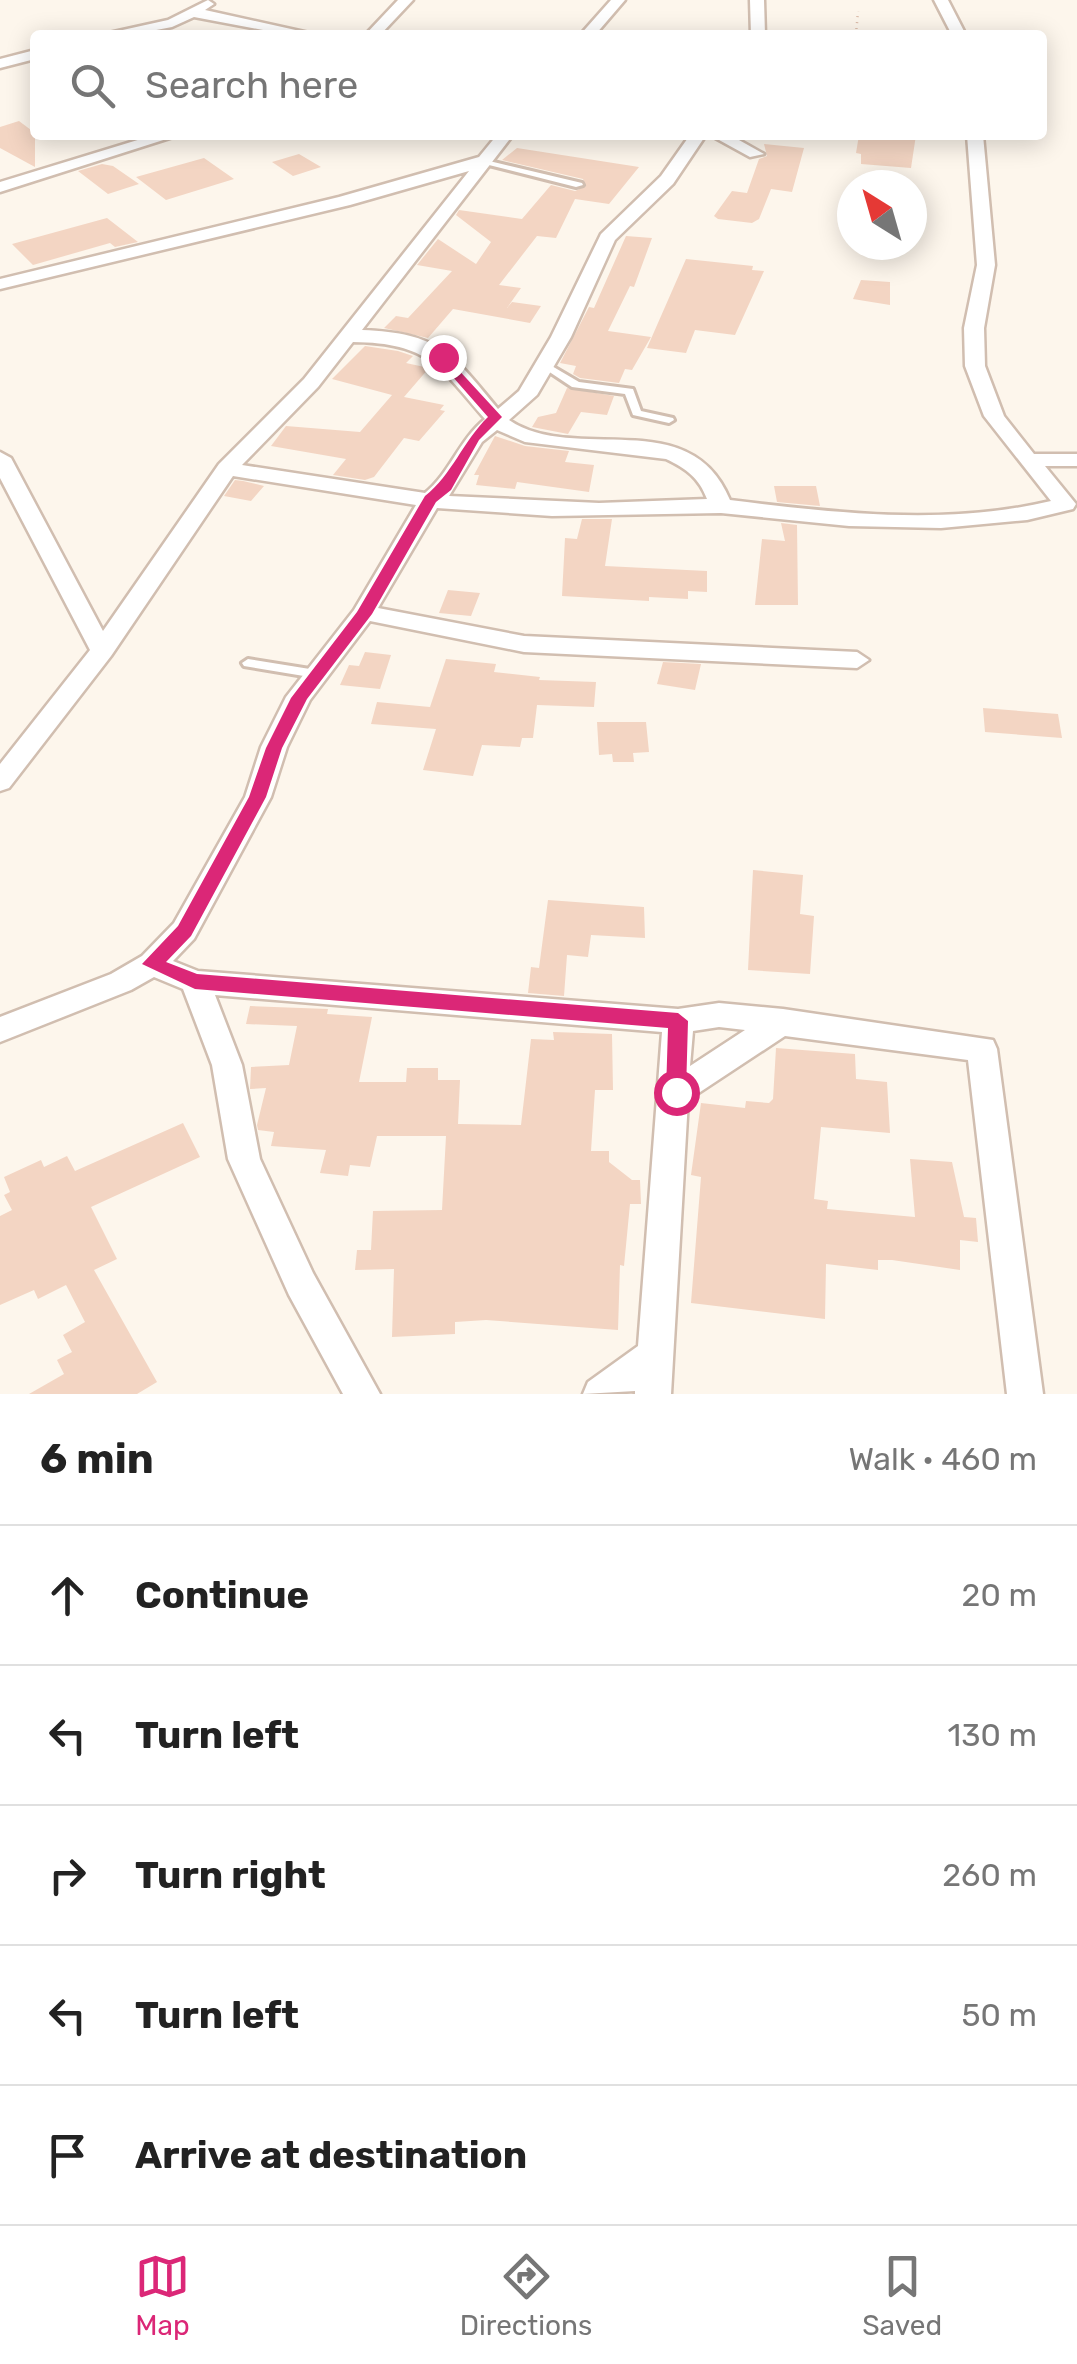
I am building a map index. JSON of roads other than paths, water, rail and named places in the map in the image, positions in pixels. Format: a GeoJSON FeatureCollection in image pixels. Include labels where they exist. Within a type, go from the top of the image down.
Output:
{"type":"FeatureCollection","features":[{"type":"Feature","properties":{"kind":"street"},"geometry":{"type":"LineString","coordinates":[[134,30],[172,23],[197,13],[210,0]]}},
{"type":"Feature","properties":{"kind":"street"},"geometry":{"type":"LineString","coordinates":[[377,30],[406,0]]}},
{"type":"Feature","properties":{"kind":"street"},"geometry":{"type":"LineString","coordinates":[[591,30],[618,0]]}},
{"type":"Feature","properties":{"kind":"street"},"geometry":{"type":"LineString","coordinates":[[757,0],[758,30]]}},
{"type":"Feature","properties":{"kind":"street"},"geometry":{"type":"LineString","coordinates":[[942,0],[957,30]]}},
{"type":"Feature","properties":{"kind":"street"},"geometry":{"type":"LineString","coordinates":[[197,13],[285,30]]}},
{"type":"Feature","properties":{"kind":"street"},"geometry":{"type":"LineString","coordinates":[[0,64],[30,55]]}},
{"type":"Feature","properties":{"kind":"street"},"geometry":{"type":"LineString","coordinates":[[0,187],[154,140]]}},
{"type":"Feature","properties":{"kind":"street"},"geometry":{"type":"LineString","coordinates":[[0,782],[102,651],[228,469],[312,383],[501,140]]}},
{"type":"Feature","properties":{"kind":"street"},"geometry":{"type":"LineString","coordinates":[[0,1030],[122,982],[152,964],[184,931],[258,797],[274,748],[316,674],[364,614],[430,500],[446,487],[474,438],[495,417],[528,395],[607,238],[667,180],[695,140]]}},
{"type":"Feature","properties":{"kind":"street"},"geometry":{"type":"LineString","coordinates":[[728,140],[756,154]]}},
{"type":"Feature","properties":{"kind":"street"},"geometry":{"type":"LineString","coordinates":[[228,469],[352,493],[598,510],[721,506],[799,516],[937,521],[1022,518],[1065,504],[1004,434],[980,391],[973,358],[974,326],[984,285],[975,140]]}},
{"type":"Feature","properties":{"kind":"street"},"geometry":{"type":"LineString","coordinates":[[0,284],[344,201],[484,161]]}},
{"type":"Feature","properties":{"kind":"street"},"geometry":{"type":"LineString","coordinates":[[347,336],[400,340],[443,357],[495,417],[521,436],[677,454],[707,476],[721,506]]}},
{"type":"Feature","properties":{"kind":"street"},"geometry":{"type":"LineString","coordinates":[[0,458],[102,651]]}},
{"type":"Feature","properties":{"kind":"street"},"geometry":{"type":"LineString","coordinates":[[1028,460],[1077,460]]}},
{"type":"Feature","properties":{"kind":"street"},"geometry":{"type":"LineString","coordinates":[[364,614],[524,644],[857,660]]}},
{"type":"Feature","properties":{"kind":"street"},"geometry":{"type":"LineString","coordinates":[[152,964],[195,982],[678,1021],[719,1015],[982,1049],[1025,1394]]}},
{"type":"Feature","properties":{"kind":"street"},"geometry":{"type":"LineString","coordinates":[[195,982],[227,1065],[244,1159],[300,1284],[362,1394]]}},
{"type":"Feature","properties":{"kind":"street"},"geometry":{"type":"LineString","coordinates":[[652,1394],[678,1021]]}},
{"type":"Feature","properties":{"kind":"street"},"geometry":{"type":"LineString","coordinates":[[676,1092],[783,1021]]}},
{"type":"Feature","properties":{"kind":"street"},"geometry":{"type":"LineString","coordinates":[[601,1394],[654,1356]]}},
{"type":"Feature","properties":{"kind":"lane"},"geometry":{"type":"LineString","coordinates":[[484,161],[579,185]]}},
{"type":"Feature","properties":{"kind":"lane"},"geometry":{"type":"LineString","coordinates":[[545,365],[576,386],[630,391],[637,413],[669,420]]}},
{"type":"Feature","properties":{"kind":"lane"},"geometry":{"type":"LineString","coordinates":[[248,663],[316,674]]}}]}
